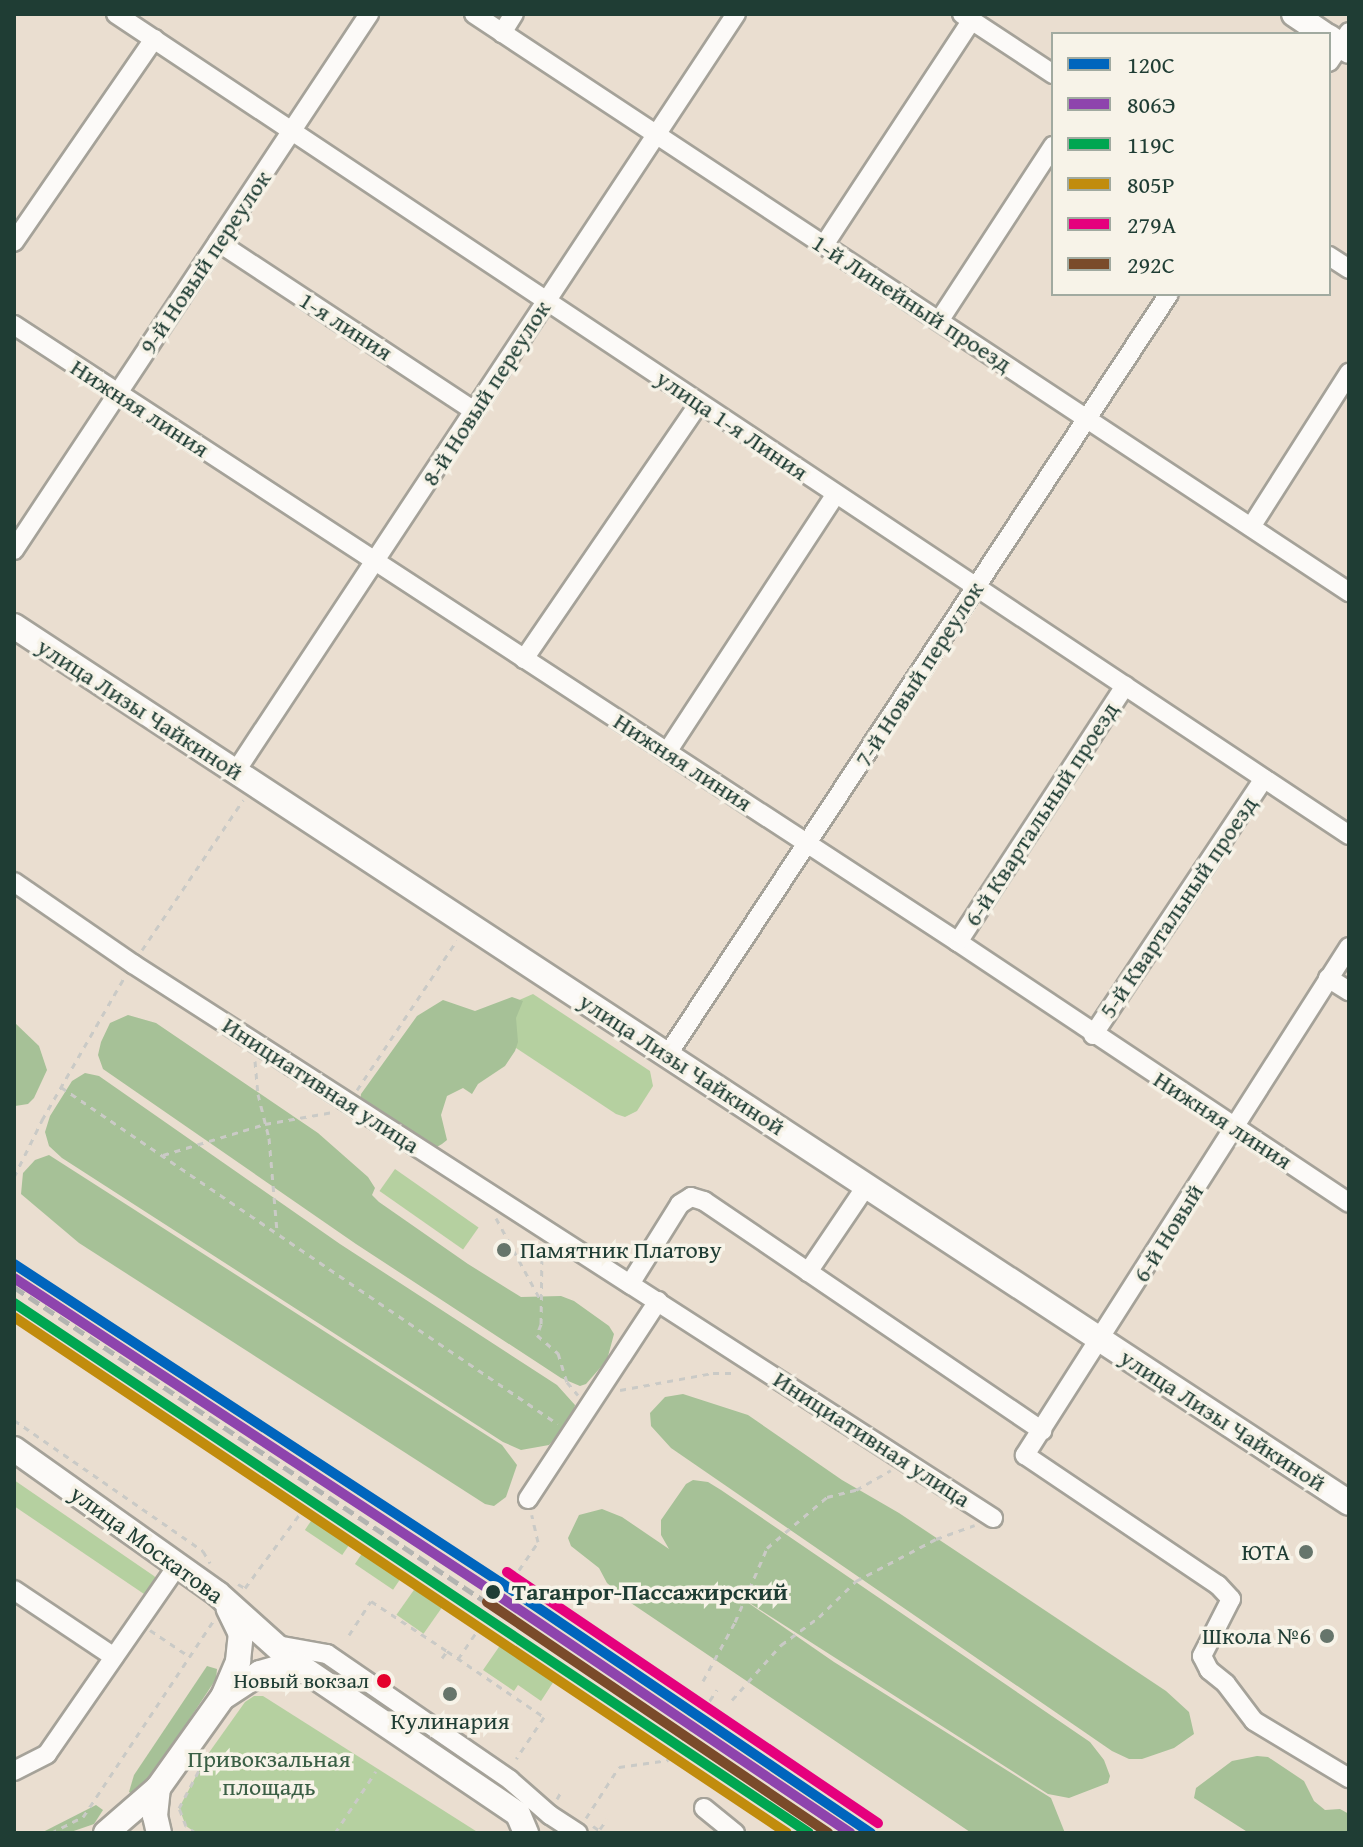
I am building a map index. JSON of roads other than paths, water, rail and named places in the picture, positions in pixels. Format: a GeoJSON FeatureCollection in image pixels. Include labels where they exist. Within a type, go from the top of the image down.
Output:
{"type":"FeatureCollection","features":[{"type":"Feature","properties":{"kind":"main road"},"geometry":{"type":"LineString","coordinates":[[1294,14],[1320,32]]}},
{"type":"Feature","properties":{"kind":"main road","name":"улица Лизы Чайкиной"},"geometry":{"type":"LineString","coordinates":[[14,626],[1349,1503]]}},
{"type":"Feature","properties":{"kind":"main road","name":"улица Москатова"},"geometry":{"type":"LineString","coordinates":[[14,1449],[177,1566],[222,1589],[295,1663],[522,1824]]}},
{"type":"Feature","properties":{"kind":"main road"},"geometry":{"type":"LineString","coordinates":[[106,1833],[158,1788],[223,1697],[242,1643],[238,1623],[222,1589]]}},
{"type":"Feature","properties":{"kind":"main road"},"geometry":{"type":"LineString","coordinates":[[223,1697],[260,1673],[295,1663]]}},
{"type":"Feature","properties":{"kind":"main road"},"geometry":{"type":"LineString","coordinates":[[158,1788],[155,1816],[159,1833]]}},
{"type":"Feature","properties":{"kind":"street","name":"улица 1-я Линия"},"geometry":{"type":"LineString","coordinates":[[116,14],[1349,835]]}},
{"type":"Feature","properties":{"kind":"street","name":"9-й Новый переулок"},"geometry":{"type":"LineString","coordinates":[[14,550],[369,14]]}},
{"type":"Feature","properties":{"kind":"street","name":"1-й Линейный проезд"},"geometry":{"type":"LineString","coordinates":[[474,14],[1349,592]]}},
{"type":"Feature","properties":{"kind":"street"},"geometry":{"type":"LineString","coordinates":[[502,33],[514,14]]}},
{"type":"Feature","properties":{"kind":"street","name":"8-й Новый переулок"},"geometry":{"type":"LineString","coordinates":[[236,771],[736,14]]}},
{"type":"Feature","properties":{"kind":"street"},"geometry":{"type":"LineString","coordinates":[[824,245],[967,17],[1051,73]]}},
{"type":"Feature","properties":{"kind":"street"},"geometry":{"type":"LineString","coordinates":[[14,242],[154,39]]}},
{"type":"Feature","properties":{"kind":"street"},"geometry":{"type":"LineString","coordinates":[[939,321],[1051,149]]}},
{"type":"Feature","properties":{"kind":"street","name":"1-я линия"},"geometry":{"type":"LineString","coordinates":[[218,242],[474,411]]}},
{"type":"Feature","properties":{"kind":"street"},"geometry":{"type":"LineString","coordinates":[[1331,257],[1349,269]]}},
{"type":"Feature","properties":{"kind":"street","name":"7-й Новый переулок"},"geometry":{"type":"LineString","coordinates":[[668,1054],[1168,296]]}},
{"type":"Feature","properties":{"kind":"street","name":"Нижняя линия"},"geometry":{"type":"LineString","coordinates":[[14,325],[958,942],[1349,1203]]}},
{"type":"Feature","properties":{"kind":"street"},"geometry":{"type":"LineString","coordinates":[[1251,527],[1349,373]]}},
{"type":"Feature","properties":{"kind":"street"},"geometry":{"type":"LineString","coordinates":[[524,659],[699,403]]}},
{"type":"Feature","properties":{"kind":"street"},"geometry":{"type":"LineString","coordinates":[[667,752],[835,495]]}},
{"type":"Feature","properties":{"kind":"street","name":"6-й Квартальный проезд"},"geometry":{"type":"LineString","coordinates":[[958,942],[1125,686]]}},
{"type":"Feature","properties":{"kind":"street","name":"5-й Квартальный проезд"},"geometry":{"type":"LineString","coordinates":[[1093,1035],[1264,779]]}},
{"type":"Feature","properties":{"kind":"street","name":"Инициативная улица"},"geometry":{"type":"LineString","coordinates":[[14,882],[133,964],[993,1518]]}},
{"type":"Feature","properties":{"kind":"street","name":"6-й Новый"},"geometry":{"type":"LineString","coordinates":[[1102,1340],[1349,947]]}},
{"type":"Feature","properties":{"kind":"street"},"geometry":{"type":"LineString","coordinates":[[1328,978],[1349,991]]}},
{"type":"Feature","properties":{"kind":"street"},"geometry":{"type":"LineString","coordinates":[[808,1272],[867,1185]]}},
{"type":"Feature","properties":{"kind":"street"},"geometry":{"type":"LineString","coordinates":[[630,1284],[680,1204],[691,1197],[704,1201],[1042,1431]]}},
{"type":"Feature","properties":{"kind":"street"},"geometry":{"type":"LineString","coordinates":[[528,1499],[658,1301]]}},
{"type":"Feature","properties":{"kind":"street"},"geometry":{"type":"LineString","coordinates":[[1102,1340],[1025,1455],[1218,1585],[1231,1599],[1202,1656],[1209,1670],[1226,1684],[1254,1721],[1349,1778]]}},
{"type":"Feature","properties":{"kind":"street"},"geometry":{"type":"LineString","coordinates":[[14,1771],[47,1754],[177,1566]]}},
{"type":"Feature","properties":{"kind":"street"},"geometry":{"type":"LineString","coordinates":[[14,1590],[114,1657]]}},
{"type":"Feature","properties":{"kind":"street"},"geometry":{"type":"LineString","coordinates":[[277,1645],[327,1654],[581,1827]]}},
{"type":"Feature","properties":{"kind":"street"},"geometry":{"type":"LineString","coordinates":[[295,1663],[327,1654]]}},
{"type":"Feature","properties":{"kind":"street","name":"улица Москатова"},"geometry":{"type":"LineString","coordinates":[[522,1824],[553,1808]]}},
{"type":"Feature","properties":{"kind":"street"},"geometry":{"type":"LineString","coordinates":[[704,1808],[735,1833]]}},
{"type":"Feature","properties":{"kind":"railway"},"geometry":{"type":"LineString","coordinates":[[14,1287],[832,1833]]}},
{"type":"Feature","properties":{"kind":"place","name":"Памятник Платову"},"geometry":{"type":"Point","coordinates":[504,1250]}},
{"type":"Feature","properties":{"kind":"place","name":"ЮТА"},"geometry":{"type":"Point","coordinates":[1306,1552]}},
{"type":"Feature","properties":{"kind":"place","name":"Таганрог-Пассажирский"},"geometry":{"type":"Point","coordinates":[493,1592]}},
{"type":"Feature","properties":{"kind":"place","name":"Школа №6"},"geometry":{"type":"Point","coordinates":[1327,1636]}},
{"type":"Feature","properties":{"kind":"place","name":"Новый вокзал"},"geometry":{"type":"Point","coordinates":[384,1681]}},
{"type":"Feature","properties":{"kind":"place","name":"Кулинария"},"geometry":{"type":"Point","coordinates":[450,1694]}},
{"type":"Feature","properties":{"kind":"park label","name":"Привокзальная площадь"},"geometry":{"type":"Point","coordinates":[269,1773]}}]}
